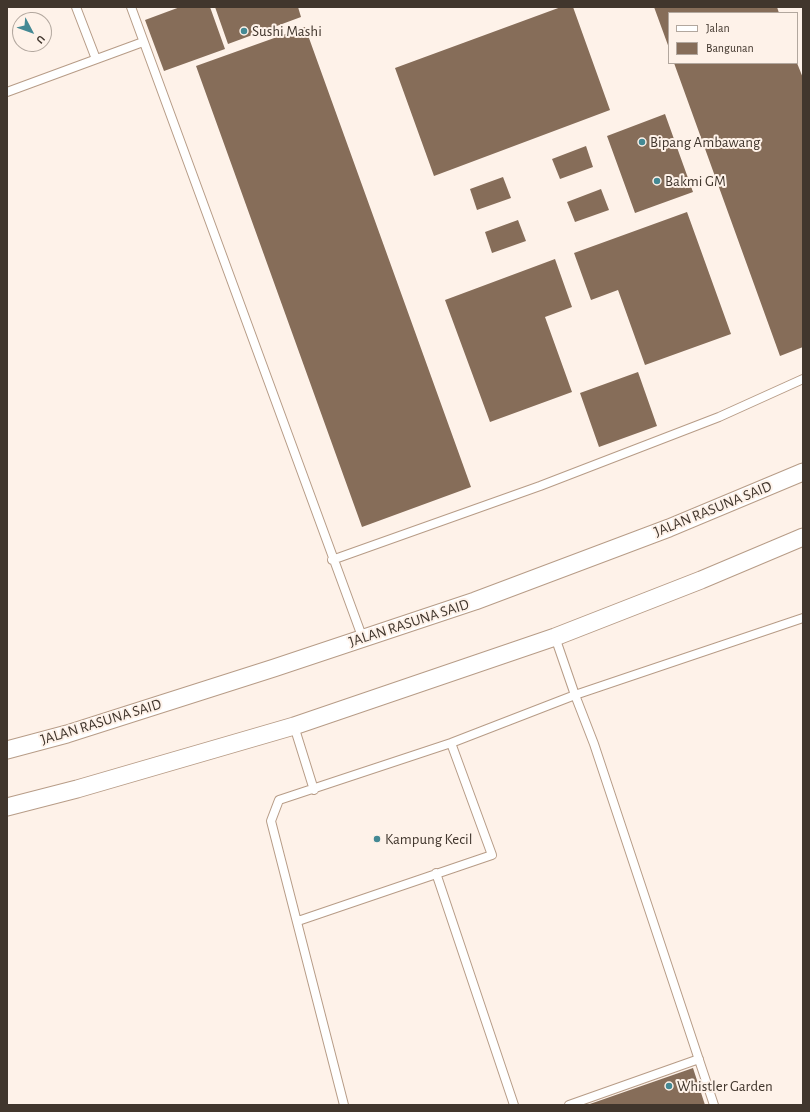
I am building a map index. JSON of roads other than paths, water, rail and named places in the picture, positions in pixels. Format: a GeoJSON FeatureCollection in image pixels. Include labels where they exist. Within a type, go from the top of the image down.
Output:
{"type":"FeatureCollection","features":[{"type":"Feature","properties":{"kind":"street","name":"JALAN RASUNA SAID"},"geometry":{"type":"LineString","coordinates":[[7,750],[74,732],[475,601],[669,528],[803,472]]}},
{"type":"Feature","properties":{"kind":"street"},"geometry":{"type":"LineString","coordinates":[[7,807],[77,789],[294,726],[555,637],[701,580],[803,536]]}},
{"type":"Feature","properties":{"kind":"lane"},"geometry":{"type":"LineString","coordinates":[[76,7],[96,59]]}},
{"type":"Feature","properties":{"kind":"lane"},"geometry":{"type":"LineString","coordinates":[[130,7],[362,639]]}},
{"type":"Feature","properties":{"kind":"lane"},"geometry":{"type":"LineString","coordinates":[[7,92],[143,42]]}},
{"type":"Feature","properties":{"kind":"lane"},"geometry":{"type":"LineString","coordinates":[[332,560],[540,486],[719,417],[803,379]]}},
{"type":"Feature","properties":{"kind":"lane"},"geometry":{"type":"LineString","coordinates":[[344,1105],[298,921],[271,822],[279,800],[314,790],[451,743],[575,695],[803,618]]}},
{"type":"Feature","properties":{"kind":"lane"},"geometry":{"type":"LineString","coordinates":[[555,637],[594,744],[714,1105]]}},
{"type":"Feature","properties":{"kind":"lane"},"geometry":{"type":"LineString","coordinates":[[294,726],[314,790]]}},
{"type":"Feature","properties":{"kind":"lane"},"geometry":{"type":"LineString","coordinates":[[298,921],[492,855],[451,743]]}},
{"type":"Feature","properties":{"kind":"lane"},"geometry":{"type":"LineString","coordinates":[[436,873],[514,1105]]}},
{"type":"Feature","properties":{"kind":"lane"},"geometry":{"type":"LineString","coordinates":[[569,1105],[699,1059]]}},
{"type":"Feature","properties":{"kind":"place","name":"Sushi Mashi"},"geometry":{"type":"Point","coordinates":[244,31]}},
{"type":"Feature","properties":{"kind":"place","name":"Bipang Ambawang"},"geometry":{"type":"Point","coordinates":[642,142]}},
{"type":"Feature","properties":{"kind":"place","name":"Bakmi GM"},"geometry":{"type":"Point","coordinates":[657,181]}},
{"type":"Feature","properties":{"kind":"place","name":"Kampung Kecil"},"geometry":{"type":"Point","coordinates":[377,839]}},
{"type":"Feature","properties":{"kind":"place","name":"Whistler Garden"},"geometry":{"type":"Point","coordinates":[669,1086]}}]}
